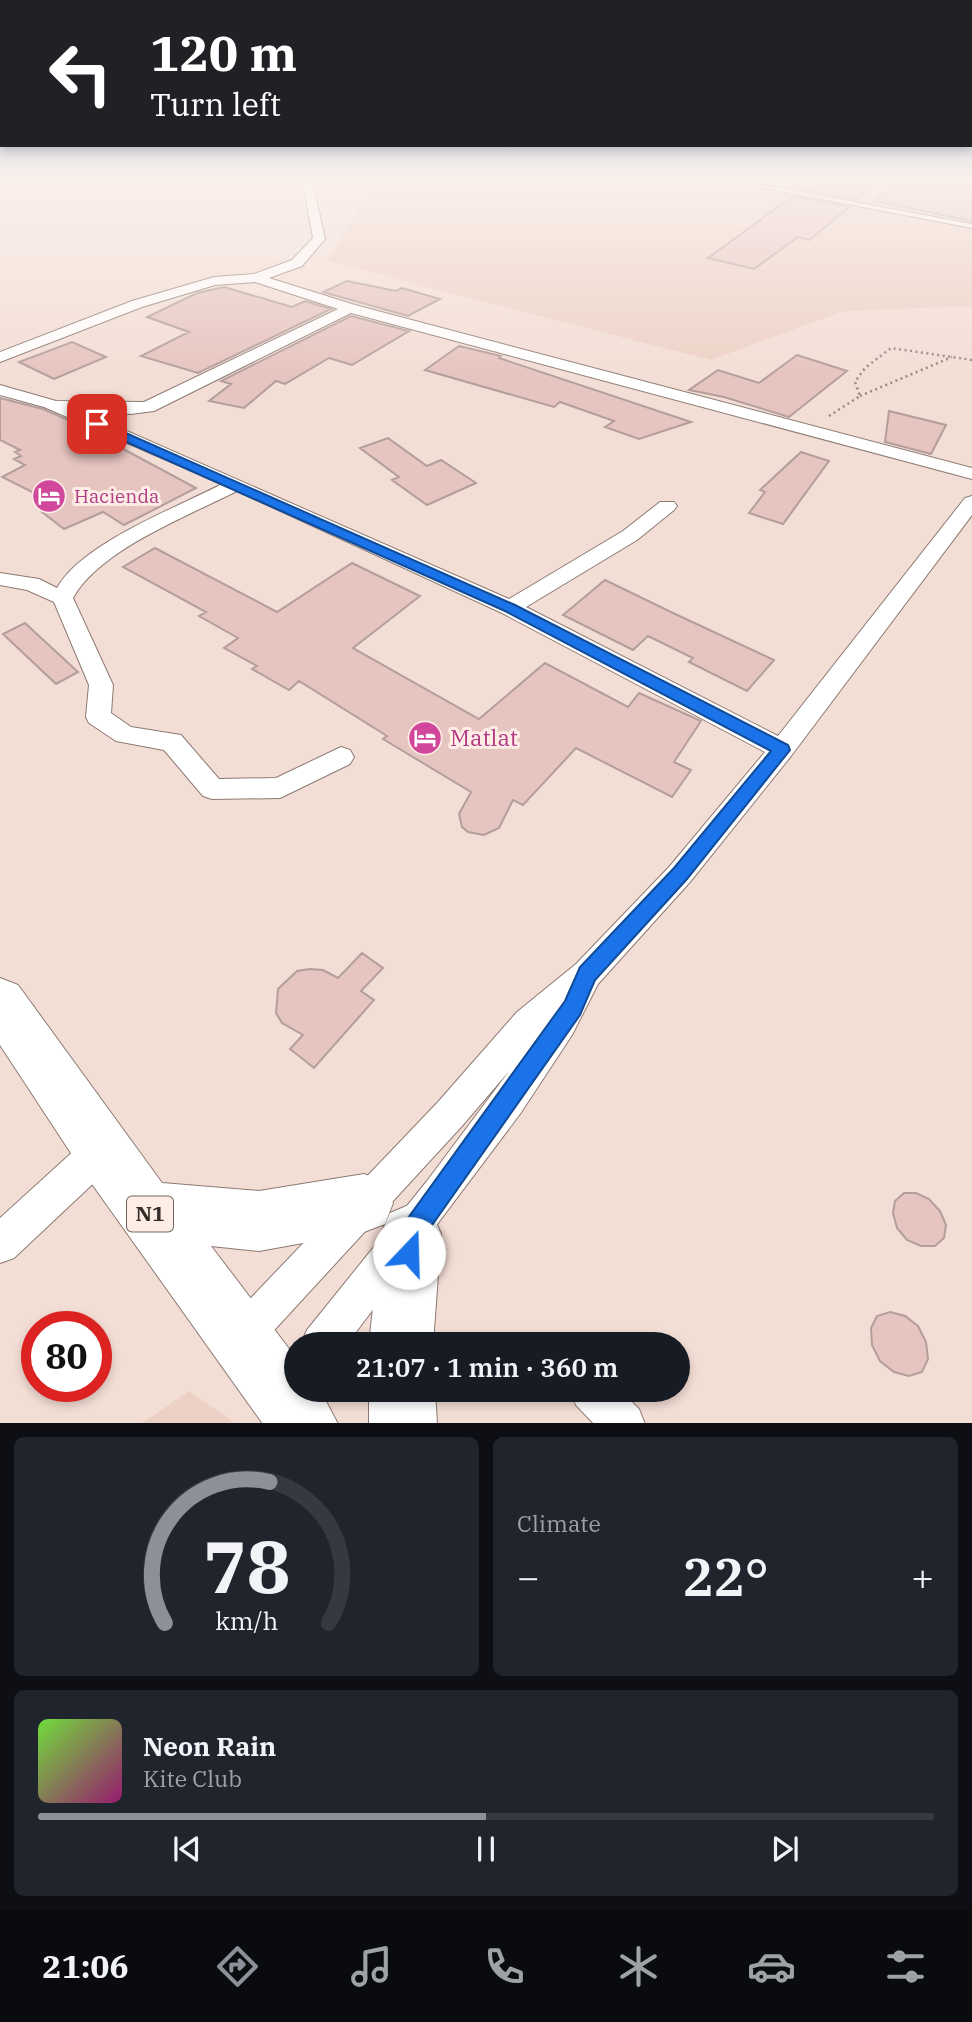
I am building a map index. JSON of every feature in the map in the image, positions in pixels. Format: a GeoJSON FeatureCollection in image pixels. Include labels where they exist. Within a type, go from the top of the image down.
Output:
{"type":"FeatureCollection","features":[{"type":"Feature","properties":{"kind":"highway","name":"N1"},"geometry":{"type":"LineString","coordinates":[[0,1000],[102,1150],[242,1336],[284,1385]]}},
{"type":"Feature","properties":{"kind":"highway"},"geometry":{"type":"LineString","coordinates":[[148,1211],[259,1221],[388,1218],[400,1332]]}},
{"type":"Feature","properties":{"kind":"highway"},"geometry":{"type":"LineString","coordinates":[[402,1402],[403,1423]]}},
{"type":"Feature","properties":{"kind":"street"},"geometry":{"type":"LineString","coordinates":[[0,356],[137,304],[214,281],[256,278],[296,263],[315,245]]}},
{"type":"Feature","properties":{"kind":"street"},"geometry":{"type":"LineString","coordinates":[[256,278],[350,309],[972,474]]}},
{"type":"Feature","properties":{"kind":"street"},"geometry":{"type":"LineString","coordinates":[[50,404],[89,404],[131,409],[148,407],[350,309]]}},
{"type":"Feature","properties":{"kind":"street"},"geometry":{"type":"LineString","coordinates":[[0,390],[50,404],[237,484],[510,608],[782,750]]}},
{"type":"Feature","properties":{"kind":"street"},"geometry":{"type":"LineString","coordinates":[[62,598],[73,578],[104,552],[237,484]]}},
{"type":"Feature","properties":{"kind":"street"},"geometry":{"type":"LineString","coordinates":[[327,1332],[388,1218],[450,1114],[529,1023],[587,974],[681,874],[782,750],[972,502]]}},
{"type":"Feature","properties":{"kind":"street"},"geometry":{"type":"LineString","coordinates":[[510,608],[534,591],[645,528],[667,506]]}},
{"type":"Feature","properties":{"kind":"street"},"geometry":{"type":"LineString","coordinates":[[0,579],[32,584],[62,598],[101,685],[98,717],[125,735],[172,742],[212,789],[280,788],[341,757]]}},
{"type":"Feature","properties":{"kind":"street"},"geometry":{"type":"LineString","coordinates":[[242,1336],[388,1218],[573,1008],[587,974]]}},
{"type":"Feature","properties":{"kind":"street"},"geometry":{"type":"LineString","coordinates":[[0,1244],[102,1150]]}},
{"type":"Feature","properties":{"kind":"street"},"geometry":{"type":"LineString","coordinates":[[603,1402],[624,1423]]}},
{"type":"Feature","properties":{"kind":"path"},"geometry":{"type":"LineString","coordinates":[[860,396],[855,382],[865,368],[891,348],[972,360]]}},
{"type":"Feature","properties":{"kind":"path"},"geometry":{"type":"LineString","coordinates":[[805,431],[860,396],[889,387],[926,367],[954,356]]}},
{"type":"Feature","properties":{"kind":"shaded area"},"geometry":{"type":"Polygon","coordinates":[[[336,245],[972,245],[972,306],[844,311],[711,360],[327,261],[336,245]]]}},
{"type":"Feature","properties":{"kind":"shaded area"},"geometry":{"type":"Polygon","coordinates":[[[189,1391],[235,1423],[142,1423],[189,1391]]]}},
{"type":"Feature","properties":{"kind":"building"},"geometry":{"type":"Polygon","coordinates":[[[725,245],[786,245],[754,269],[708,258],[725,245]]]}},
{"type":"Feature","properties":{"kind":"building"},"geometry":{"type":"Polygon","coordinates":[[[347,281],[396,291],[402,288],[440,299],[408,316],[323,292],[347,281]]]}},
{"type":"Feature","properties":{"kind":"building"},"geometry":{"type":"Polygon","coordinates":[[[224,287],[292,307],[305,301],[331,309],[198,373],[141,356],[189,332],[147,317],[197,293],[224,287]]]}},
{"type":"Feature","properties":{"kind":"building"},"geometry":{"type":"Polygon","coordinates":[[[351,316],[409,331],[352,365],[329,358],[285,384],[276,381],[244,408],[209,401],[231,384],[221,381],[351,316]]]}},
{"type":"Feature","properties":{"kind":"building"},"geometry":{"type":"Polygon","coordinates":[[[72,342],[106,357],[54,379],[19,362],[72,342]]]}},
{"type":"Feature","properties":{"kind":"building"},"geometry":{"type":"Polygon","coordinates":[[[459,346],[501,356],[499,358],[691,422],[639,439],[605,427],[614,421],[560,402],[554,407],[425,370],[459,346]]]}},
{"type":"Feature","properties":{"kind":"building"},"geometry":{"type":"Polygon","coordinates":[[[797,355],[847,371],[789,417],[724,397],[689,390],[718,370],[759,383],[797,355]]]}},
{"type":"Feature","properties":{"kind":"building"},"geometry":{"type":"Polygon","coordinates":[[[0,398],[43,409],[116,441],[112,443],[196,488],[124,525],[103,512],[64,529],[42,512],[58,505],[2,477],[25,465],[14,459],[21,456],[15,452],[20,450],[0,440],[0,398]]]}},
{"type":"Feature","properties":{"kind":"building"},"geometry":{"type":"Polygon","coordinates":[[[889,411],[946,425],[931,454],[885,442],[889,411]]]}},
{"type":"Feature","properties":{"kind":"building"},"geometry":{"type":"Polygon","coordinates":[[[388,438],[427,466],[441,460],[476,483],[427,505],[392,480],[399,477],[360,448],[388,438]]]}},
{"type":"Feature","properties":{"kind":"building"},"geometry":{"type":"Polygon","coordinates":[[[801,452],[829,461],[783,524],[749,513],[765,492],[760,490],[801,452]]]}},
{"type":"Feature","properties":{"kind":"building"},"geometry":{"type":"Polygon","coordinates":[[[155,548],[277,612],[352,563],[420,596],[353,648],[479,719],[545,663],[628,707],[639,693],[701,721],[674,762],[691,770],[672,797],[576,748],[523,805],[513,800],[499,828],[484,835],[468,832],[462,827],[459,814],[471,792],[383,739],[387,736],[299,681],[289,690],[252,669],[257,666],[224,648],[238,638],[199,616],[206,612],[123,567],[155,548]]]}},
{"type":"Feature","properties":{"kind":"building"},"geometry":{"type":"Polygon","coordinates":[[[605,580],[774,660],[747,691],[689,662],[693,658],[648,636],[633,650],[563,615],[605,580]]]}},
{"type":"Feature","properties":{"kind":"building"},"geometry":{"type":"Polygon","coordinates":[[[25,623],[78,672],[56,684],[3,634],[25,623]]]}},
{"type":"Feature","properties":{"kind":"building"},"geometry":{"type":"Polygon","coordinates":[[[362,953],[383,968],[361,991],[374,1000],[314,1068],[290,1049],[303,1035],[282,1023],[276,1013],[278,989],[297,971],[323,970],[338,978],[362,953]]]}},
{"type":"Feature","properties":{"kind":"building"},"geometry":{"type":"Polygon","coordinates":[[[904,1193],[916,1193],[929,1199],[940,1211],[946,1225],[944,1238],[935,1246],[921,1246],[907,1240],[897,1228],[893,1213],[895,1201],[904,1193]]]}},
{"type":"Feature","properties":{"kind":"building"},"geometry":{"type":"Polygon","coordinates":[[[890,1312],[905,1316],[918,1326],[926,1342],[928,1359],[922,1372],[909,1376],[894,1372],[880,1361],[872,1345],[871,1328],[877,1316],[890,1312]]]}},
{"type":"Feature","properties":{"kind":"place","name":"Hacienda"},"geometry":{"type":"Point","coordinates":[49,496]}},
{"type":"Feature","properties":{"kind":"place","name":"Matlat"},"geometry":{"type":"Point","coordinates":[425,738]}},
{"type":"Feature","properties":{"kind":"route"},"geometry":{"type":"LineString","coordinates":[[97,424],[237,484],[510,608],[782,750],[681,874],[587,974],[573,1008],[411,1234],[409,1253]]}}]}
